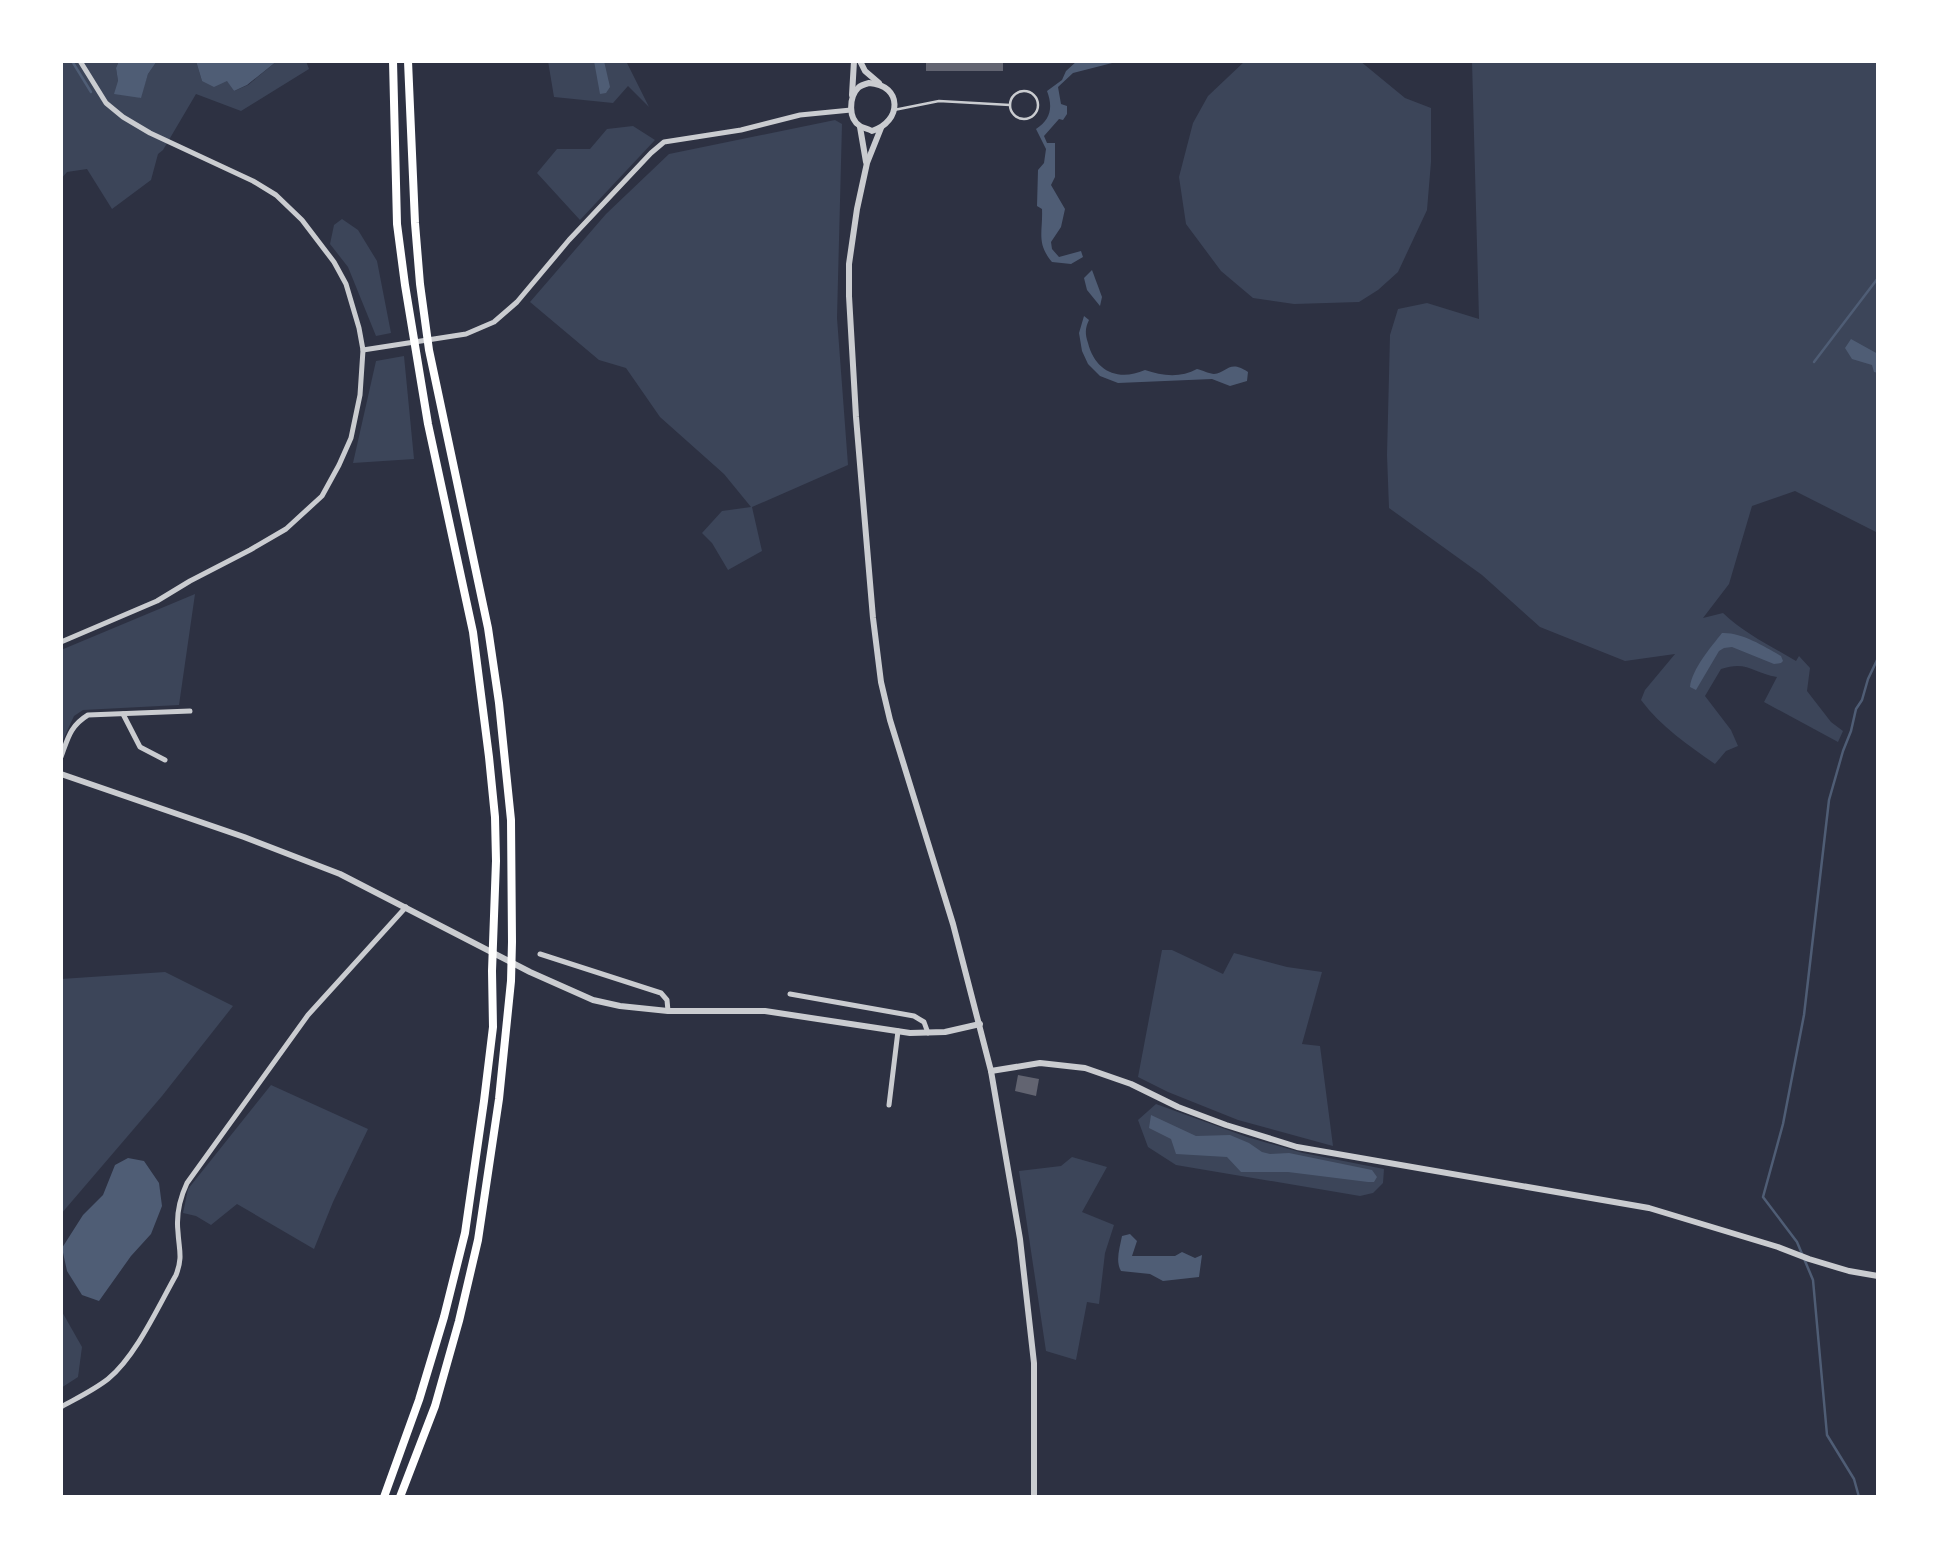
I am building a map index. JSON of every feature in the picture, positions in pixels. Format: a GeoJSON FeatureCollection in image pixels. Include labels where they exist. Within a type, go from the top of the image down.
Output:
{"type":"FeatureCollection","features":[{"type":"Feature","properties":{"kind":"highway"},"geometry":{"type":"LineString","coordinates":[[384,1497],[419,1400],[465,1233],[493,1027],[496,861],[495,817],[485,716],[473,632],[428,424],[397,224],[393,61]]}},
{"type":"Feature","properties":{"kind":"highway"},"geometry":{"type":"LineString","coordinates":[[400,1497],[435,1406],[478,1240],[499,1098],[511,981],[512,942],[511,820],[499,702],[488,628],[427,337],[415,223],[408,61]]}},
{"type":"Feature","properties":{"kind":"street"},"geometry":{"type":"LineString","coordinates":[[61,642],[157,601],[250,550],[286,529],[322,496],[351,439],[360,395],[362,350],[359,328],[346,284],[334,262],[302,220],[276,195],[253,181],[150,133],[123,117],[106,103],[80,61]]}},
{"type":"Feature","properties":{"kind":"street"},"geometry":{"type":"LineString","coordinates":[[854,61],[851,110],[860,127],[867,163]]}},
{"type":"Feature","properties":{"kind":"street"},"geometry":{"type":"LineString","coordinates":[[860,61],[865,71],[889,89],[894,110],[891,119],[881,128],[872,131],[860,127]]}},
{"type":"Feature","properties":{"kind":"street"},"geometry":{"type":"LineString","coordinates":[[852,97],[860,87],[879,83]]}},
{"type":"Feature","properties":{"kind":"street"},"geometry":{"type":"LineString","coordinates":[[362,350],[466,334],[494,322],[510,309],[569,240],[664,142],[741,130],[800,115],[851,110]]}},
{"type":"Feature","properties":{"kind":"street"},"geometry":{"type":"LineString","coordinates":[[881,128],[867,163],[849,264],[849,306],[866,552],[881,682],[890,720],[953,924],[991,1071],[1020,1239],[1034,1363],[1034,1497]]}},
{"type":"Feature","properties":{"kind":"street"},"geometry":{"type":"LineString","coordinates":[[61,757],[71,731],[77,722],[88,715],[190,711]]}},
{"type":"Feature","properties":{"kind":"street"},"geometry":{"type":"LineString","coordinates":[[123,713],[140,747],[164,760]]}},
{"type":"Feature","properties":{"kind":"street"},"geometry":{"type":"LineString","coordinates":[[61,774],[244,837],[340,874],[530,972],[593,1000],[668,1011],[765,1012],[928,1033],[980,1024]]}},
{"type":"Feature","properties":{"kind":"street"},"geometry":{"type":"LineString","coordinates":[[61,1406],[107,1380],[131,1354],[180,1265],[179,1204],[187,1183],[308,1015],[406,907]]}},
{"type":"Feature","properties":{"kind":"street"},"geometry":{"type":"LineString","coordinates":[[540,954],[661,993],[667,1000],[668,1011]]}},
{"type":"Feature","properties":{"kind":"street"},"geometry":{"type":"LineString","coordinates":[[790,994],[914,1016],[923,1022],[928,1033]]}},
{"type":"Feature","properties":{"kind":"street"},"geometry":{"type":"LineString","coordinates":[[889,1105],[898,1031]]}},
{"type":"Feature","properties":{"kind":"street"},"geometry":{"type":"LineString","coordinates":[[991,1071],[1040,1063],[1085,1068],[1131,1084],[1178,1107],[1226,1125],[1297,1147],[1649,1208],[1809,1259],[1878,1276]]}},
{"type":"Feature","properties":{"kind":"lane"},"geometry":{"type":"LineString","coordinates":[[1023,91],[1035,96],[1038,104],[1036,112],[1026,119],[1013,114],[1010,105],[1016,94],[1023,91]]}},
{"type":"Feature","properties":{"kind":"lane"},"geometry":{"type":"LineString","coordinates":[[894,110],[939,101],[1010,105]]}},
{"type":"Feature","properties":{"kind":"shaded area"},"geometry":{"type":"Polygon","coordinates":[[[61,61],[119,61],[116,68],[118,81],[140,98],[148,74],[157,61],[196,61],[202,81],[227,80],[234,91],[248,85],[277,61],[306,61],[309,69],[241,111],[196,94],[158,154],[151,180],[112,209],[87,169],[67,172],[61,179],[61,61]]]}},
{"type":"Feature","properties":{"kind":"shaded area"},"geometry":{"type":"Polygon","coordinates":[[[119,61],[157,61],[148,74],[141,98],[114,94],[119,61]]]}},
{"type":"Feature","properties":{"kind":"shaded area"},"geometry":{"type":"Polygon","coordinates":[[[196,61],[277,61],[247,85],[234,91],[227,81],[214,87],[202,81],[196,61]]]}},
{"type":"Feature","properties":{"kind":"shaded area"},"geometry":{"type":"Polygon","coordinates":[[[548,61],[626,61],[649,107],[628,86],[613,103],[554,97],[548,61]]]}},
{"type":"Feature","properties":{"kind":"shaded area"},"geometry":{"type":"Polygon","coordinates":[[[594,61],[604,61],[610,87],[606,93],[600,94],[594,61]]]}},
{"type":"Feature","properties":{"kind":"shaded area"},"geometry":{"type":"Polygon","coordinates":[[[1077,61],[1120,61],[1073,73],[1058,87],[1061,104],[1067,106],[1067,114],[1044,136],[1047,143],[1055,143],[1055,177],[1051,185],[1065,209],[1061,227],[1051,242],[1052,249],[1059,257],[1081,251],[1083,257],[1071,264],[1052,262],[1042,243],[1042,209],[1037,206],[1038,170],[1044,163],[1046,149],[1036,129],[1045,121],[1049,112],[1047,91],[1062,80],[1066,71],[1077,61]]]}},
{"type":"Feature","properties":{"kind":"shaded area"},"geometry":{"type":"Polygon","coordinates":[[[1245,61],[1360,61],[1405,98],[1431,108],[1431,162],[1427,210],[1398,272],[1359,302],[1294,304],[1253,298],[1221,271],[1186,224],[1179,177],[1193,123],[1208,96],[1245,61]]]}},
{"type":"Feature","properties":{"kind":"shaded area"},"geometry":{"type":"Polygon","coordinates":[[[1472,61],[1878,61],[1878,533],[1795,491],[1752,506],[1729,584],[1703,618],[1723,613],[1749,633],[1796,661],[1799,656],[1810,668],[1807,691],[1831,722],[1843,731],[1838,742],[1764,702],[1777,677],[1744,667],[1730,667],[1721,669],[1705,696],[1731,730],[1738,746],[1726,751],[1715,764],[1666,727],[1641,700],[1645,690],[1675,654],[1625,661],[1540,627],[1482,575],[1389,508],[1387,455],[1390,335],[1398,309],[1427,303],[1479,319],[1472,61]]]}},
{"type":"Feature","properties":{"kind":"shaded area"},"geometry":{"type":"Polygon","coordinates":[[[835,120],[842,124],[837,318],[848,465],[752,507],[762,551],[728,570],[712,543],[702,533],[722,511],[751,507],[724,474],[660,417],[626,368],[599,360],[530,302],[606,214],[669,154],[835,120]]]}},
{"type":"Feature","properties":{"kind":"shaded area"},"geometry":{"type":"Polygon","coordinates":[[[633,126],[655,140],[580,220],[537,173],[557,149],[590,149],[607,129],[633,126]]]}},
{"type":"Feature","properties":{"kind":"shaded area"},"geometry":{"type":"Polygon","coordinates":[[[342,219],[358,230],[377,261],[391,333],[376,336],[348,267],[330,244],[334,225],[342,219]]]}},
{"type":"Feature","properties":{"kind":"shaded area"},"geometry":{"type":"Polygon","coordinates":[[[1092,270],[1102,297],[1100,306],[1087,290],[1084,278],[1092,270]]]}},
{"type":"Feature","properties":{"kind":"shaded area"},"geometry":{"type":"Polygon","coordinates":[[[1084,316],[1089,320],[1086,334],[1091,353],[1109,372],[1126,375],[1145,370],[1171,375],[1185,374],[1197,369],[1214,374],[1236,367],[1248,372],[1247,381],[1230,386],[1212,379],[1118,383],[1100,376],[1088,364],[1082,351],[1079,333],[1084,316]]]}},
{"type":"Feature","properties":{"kind":"shaded area"},"geometry":{"type":"Polygon","coordinates":[[[1851,339],[1878,354],[1878,373],[1874,372],[1872,365],[1852,359],[1845,348],[1851,339]]]}},
{"type":"Feature","properties":{"kind":"shaded area"},"geometry":{"type":"Polygon","coordinates":[[[404,356],[414,459],[353,463],[376,361],[404,356]]]}},
{"type":"Feature","properties":{"kind":"shaded area"},"geometry":{"type":"Polygon","coordinates":[[[195,594],[179,705],[83,710],[74,716],[61,744],[61,650],[195,594]]]}},
{"type":"Feature","properties":{"kind":"shaded area"},"geometry":{"type":"Polygon","coordinates":[[[1722,633],[1752,640],[1781,656],[1783,661],[1774,664],[1732,647],[1724,648],[1719,651],[1696,690],[1690,687],[1698,666],[1722,633]]]}},
{"type":"Feature","properties":{"kind":"shaded area"},"geometry":{"type":"Polygon","coordinates":[[[1162,950],[1172,950],[1223,974],[1234,953],[1287,967],[1322,972],[1302,1044],[1320,1046],[1333,1146],[1238,1120],[1138,1077],[1162,950]]]}},
{"type":"Feature","properties":{"kind":"shaded area"},"geometry":{"type":"Polygon","coordinates":[[[165,972],[233,1006],[162,1096],[61,1214],[61,979],[165,972]]]}},
{"type":"Feature","properties":{"kind":"shaded area"},"geometry":{"type":"Polygon","coordinates":[[[271,1085],[368,1129],[314,1249],[237,1204],[211,1225],[196,1216],[183,1213],[188,1189],[271,1085]]]}},
{"type":"Feature","properties":{"kind":"shaded area"},"geometry":{"type":"Polygon","coordinates":[[[1156,1104],[1247,1137],[1303,1153],[1384,1169],[1383,1183],[1373,1193],[1360,1196],[1176,1165],[1148,1147],[1138,1120],[1156,1104]]]}},
{"type":"Feature","properties":{"kind":"shaded area"},"geometry":{"type":"Polygon","coordinates":[[[1151,1115],[1196,1136],[1230,1135],[1262,1152],[1289,1153],[1372,1170],[1377,1177],[1374,1182],[1368,1182],[1288,1172],[1241,1172],[1227,1157],[1176,1154],[1171,1139],[1149,1128],[1151,1115]]]}},
{"type":"Feature","properties":{"kind":"shaded area"},"geometry":{"type":"Polygon","coordinates":[[[1072,1157],[1107,1167],[1082,1212],[1114,1225],[1105,1253],[1099,1304],[1087,1302],[1076,1360],[1046,1351],[1019,1171],[1061,1166],[1072,1157]]]}},
{"type":"Feature","properties":{"kind":"shaded area"},"geometry":{"type":"Polygon","coordinates":[[[128,1158],[144,1161],[159,1183],[162,1206],[151,1234],[131,1256],[99,1301],[82,1295],[67,1271],[62,1248],[83,1215],[103,1195],[115,1165],[128,1158]]]}},
{"type":"Feature","properties":{"kind":"shaded area"},"geometry":{"type":"Polygon","coordinates":[[[1130,1234],[1137,1241],[1132,1256],[1175,1256],[1182,1252],[1195,1258],[1202,1255],[1199,1277],[1163,1281],[1150,1274],[1121,1271],[1118,1258],[1122,1236],[1130,1234]]]}},
{"type":"Feature","properties":{"kind":"shaded area"},"geometry":{"type":"Polygon","coordinates":[[[61,1310],[82,1347],[78,1377],[61,1388],[61,1310]]]}},
{"type":"Feature","properties":{"kind":"building"},"geometry":{"type":"Polygon","coordinates":[[[926,61],[1003,61],[1003,71],[926,71],[926,61]]]}},
{"type":"Feature","properties":{"kind":"building"},"geometry":{"type":"Polygon","coordinates":[[[1018,1075],[1039,1079],[1036,1096],[1015,1091],[1018,1075]]]}},
{"type":"Feature","properties":{"kind":"waterway"},"geometry":{"type":"LineString","coordinates":[[72,61],[91,92]]}},
{"type":"Feature","properties":{"kind":"waterway"},"geometry":{"type":"LineString","coordinates":[[1814,362],[1878,278]]}},
{"type":"Feature","properties":{"kind":"waterway"},"geometry":{"type":"LineString","coordinates":[[1859,1497],[1854,1479],[1827,1435],[1813,1280],[1797,1242],[1763,1197],[1783,1124],[1804,1015],[1829,800],[1856,709],[1878,658]]}}]}
